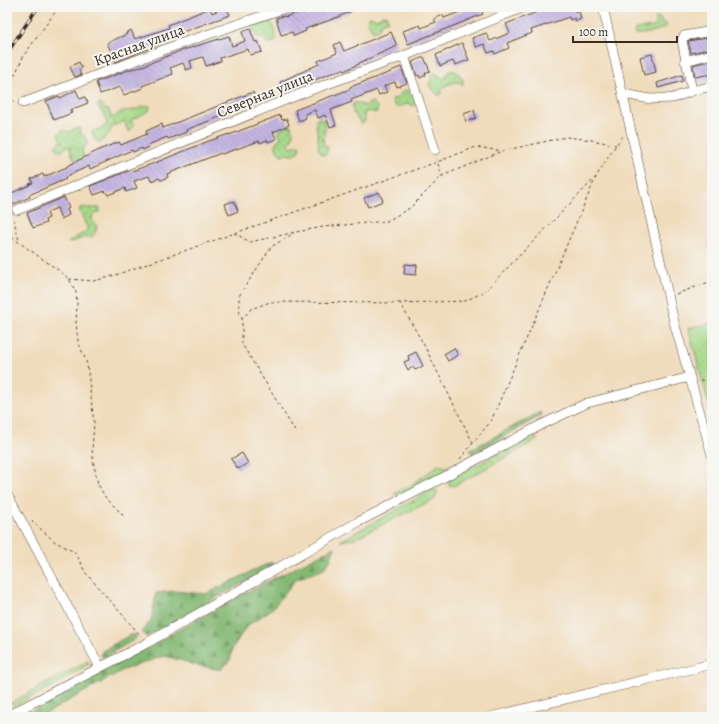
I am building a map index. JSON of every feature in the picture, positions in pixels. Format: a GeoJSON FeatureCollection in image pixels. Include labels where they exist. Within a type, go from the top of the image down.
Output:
{"type":"FeatureCollection","features":[{"type":"Feature","properties":{"kind":"street","name":"Красная улица"},"geometry":{"type":"LineString","coordinates":[[23,103],[174,46],[288,7]]}},
{"type":"Feature","properties":{"kind":"street","name":"Северная улица"},"geometry":{"type":"LineString","coordinates":[[17,210],[300,94],[404,56],[524,7]]}},
{"type":"Feature","properties":{"kind":"street"},"geometry":{"type":"LineString","coordinates":[[603,7],[624,94],[668,297],[712,455]]}},
{"type":"Feature","properties":{"kind":"street"},"geometry":{"type":"LineString","coordinates":[[692,91],[682,40],[684,36],[712,31]]}},
{"type":"Feature","properties":{"kind":"street"},"geometry":{"type":"LineString","coordinates":[[685,61],[712,54]]}},
{"type":"Feature","properties":{"kind":"street"},"geometry":{"type":"LineString","coordinates":[[404,56],[435,150]]}},
{"type":"Feature","properties":{"kind":"street"},"geometry":{"type":"LineString","coordinates":[[624,94],[650,99],[673,98],[712,86]]}},
{"type":"Feature","properties":{"kind":"street"},"geometry":{"type":"LineString","coordinates":[[7,716],[147,643],[358,522],[543,424],[587,403],[691,380]]}},
{"type":"Feature","properties":{"kind":"street"},"geometry":{"type":"LineString","coordinates":[[7,494],[100,667]]}},
{"type":"Feature","properties":{"kind":"street"},"geometry":{"type":"LineString","coordinates":[[490,717],[712,664]]}},
{"type":"Feature","properties":{"kind":"path"},"geometry":{"type":"LineString","coordinates":[[7,92],[24,55],[60,7]]}},
{"type":"Feature","properties":{"kind":"path"},"geometry":{"type":"LineString","coordinates":[[460,460],[491,420],[596,177],[616,145],[631,127]]}},
{"type":"Feature","properties":{"kind":"path"},"geometry":{"type":"LineString","coordinates":[[234,233],[250,242],[296,232],[387,221],[410,208],[442,176],[502,151],[566,137],[616,145]]}},
{"type":"Feature","properties":{"kind":"path"},"geometry":{"type":"LineString","coordinates":[[69,279],[93,281],[110,277],[476,147],[502,151]]}},
{"type":"Feature","properties":{"kind":"path"},"geometry":{"type":"LineString","coordinates":[[435,150],[442,176]]}},
{"type":"Feature","properties":{"kind":"path"},"geometry":{"type":"LineString","coordinates":[[242,319],[251,309],[270,302],[400,303],[464,301],[484,292],[596,177]]}},
{"type":"Feature","properties":{"kind":"path"},"geometry":{"type":"LineString","coordinates":[[17,210],[14,221],[19,242]]}},
{"type":"Feature","properties":{"kind":"path"},"geometry":{"type":"LineString","coordinates":[[295,431],[242,344],[242,319],[239,310],[239,296],[271,247],[296,232]]}},
{"type":"Feature","properties":{"kind":"path"},"geometry":{"type":"LineString","coordinates":[[7,234],[69,279],[76,292],[76,324],[78,341],[87,364],[94,423],[92,450],[98,484],[105,497],[124,516]]}},
{"type":"Feature","properties":{"kind":"path"},"geometry":{"type":"LineString","coordinates":[[668,297],[712,281]]}},
{"type":"Feature","properties":{"kind":"path"},"geometry":{"type":"LineString","coordinates":[[400,303],[424,345],[473,443]]}},
{"type":"Feature","properties":{"kind":"path"},"geometry":{"type":"LineString","coordinates":[[691,380],[712,379]]}},
{"type":"Feature","properties":{"kind":"path"},"geometry":{"type":"LineString","coordinates":[[28,518],[54,541],[76,553],[85,572],[147,643]]}},
{"type":"Feature","properties":{"kind":"shaded area"},"geometry":{"type":"Polygon","coordinates":[[[712,29],[712,81],[688,86],[680,36],[712,29]]]}},
{"type":"Feature","properties":{"kind":"green space"},"geometry":{"type":"Polygon","coordinates":[[[383,15],[387,16],[388,20],[381,23],[379,29],[373,31],[367,21],[370,16],[377,19],[383,15]]]}},
{"type":"Feature","properties":{"kind":"green space"},"geometry":{"type":"Polygon","coordinates":[[[266,17],[273,25],[275,31],[276,41],[272,43],[267,43],[263,37],[260,39],[258,38],[250,23],[266,17]]]}},
{"type":"Feature","properties":{"kind":"green space"},"geometry":{"type":"Polygon","coordinates":[[[657,17],[661,19],[661,23],[666,23],[666,27],[641,34],[634,34],[635,29],[654,27],[656,23],[655,19],[657,17]]]}},
{"type":"Feature","properties":{"kind":"green space"},"geometry":{"type":"Polygon","coordinates":[[[449,71],[456,71],[463,79],[463,85],[458,82],[449,84],[441,88],[442,93],[439,96],[429,86],[432,74],[435,73],[445,79],[449,71]]]}},
{"type":"Feature","properties":{"kind":"green space"},"geometry":{"type":"Polygon","coordinates":[[[405,90],[411,92],[416,103],[413,106],[408,103],[398,108],[393,104],[392,99],[398,98],[405,90]]]}},
{"type":"Feature","properties":{"kind":"green space"},"geometry":{"type":"Polygon","coordinates":[[[355,102],[365,106],[373,102],[378,108],[376,113],[369,111],[364,113],[365,122],[361,124],[353,112],[352,106],[355,102]]]}},
{"type":"Feature","properties":{"kind":"green space"},"geometry":{"type":"Polygon","coordinates":[[[99,103],[103,105],[104,109],[109,110],[111,117],[114,118],[123,111],[150,106],[149,111],[131,120],[134,126],[129,132],[125,121],[113,126],[110,132],[100,143],[95,140],[92,132],[107,125],[105,115],[98,107],[99,103]]]}},
{"type":"Feature","properties":{"kind":"green space"},"geometry":{"type":"Polygon","coordinates":[[[316,119],[324,119],[325,127],[323,142],[324,145],[328,147],[326,154],[322,154],[318,148],[316,119]]]}},
{"type":"Feature","properties":{"kind":"green space"},"geometry":{"type":"Polygon","coordinates":[[[291,125],[293,135],[289,144],[292,147],[297,145],[300,146],[300,148],[295,154],[281,155],[276,149],[276,142],[281,137],[278,133],[283,127],[291,125]]]}},
{"type":"Feature","properties":{"kind":"green space"},"geometry":{"type":"Polygon","coordinates":[[[79,128],[81,134],[87,140],[87,145],[82,149],[84,159],[80,161],[74,159],[70,146],[66,147],[62,151],[59,151],[55,146],[59,142],[62,142],[58,134],[62,130],[69,132],[73,129],[79,128]]]}},
{"type":"Feature","properties":{"kind":"green space"},"geometry":{"type":"Polygon","coordinates":[[[82,207],[100,208],[100,212],[94,214],[92,217],[93,223],[97,226],[96,231],[92,237],[85,237],[70,243],[68,242],[87,231],[87,227],[79,209],[82,207]]]}},
{"type":"Feature","properties":{"kind":"green space"},"geometry":{"type":"Polygon","coordinates":[[[712,323],[712,416],[688,328],[712,323]]]}},
{"type":"Feature","properties":{"kind":"green space"},"geometry":{"type":"Polygon","coordinates":[[[540,412],[542,415],[472,454],[470,450],[540,412]]]}},
{"type":"Feature","properties":{"kind":"green space"},"geometry":{"type":"Polygon","coordinates":[[[534,437],[538,439],[456,485],[448,485],[450,479],[525,440],[534,437]]]}},
{"type":"Feature","properties":{"kind":"green space"},"geometry":{"type":"Polygon","coordinates":[[[440,464],[446,467],[443,473],[398,497],[394,494],[411,485],[440,464]]]}},
{"type":"Feature","properties":{"kind":"green space"},"geometry":{"type":"Polygon","coordinates":[[[432,490],[437,490],[435,499],[353,539],[340,541],[432,490]]]}},
{"type":"Feature","properties":{"kind":"green space"},"geometry":{"type":"Polygon","coordinates":[[[335,547],[330,561],[322,570],[296,579],[272,609],[247,626],[233,647],[230,660],[221,670],[164,656],[123,670],[40,717],[21,717],[244,594],[335,547]]]}},
{"type":"Feature","properties":{"kind":"green space"},"geometry":{"type":"Polygon","coordinates":[[[271,562],[275,565],[146,637],[143,634],[143,630],[151,621],[156,593],[174,591],[206,594],[271,562]]]}},
{"type":"Feature","properties":{"kind":"green space"},"geometry":{"type":"Polygon","coordinates":[[[134,634],[137,637],[134,640],[106,656],[101,656],[102,651],[134,634]]]}},
{"type":"Feature","properties":{"kind":"green space"},"geometry":{"type":"Polygon","coordinates":[[[88,661],[90,663],[58,683],[14,706],[11,703],[88,661]]]}},
{"type":"Feature","properties":{"kind":"building"},"geometry":{"type":"Polygon","coordinates":[[[226,7],[230,15],[168,37],[169,40],[116,62],[107,43],[127,34],[126,33],[131,30],[135,39],[169,28],[168,25],[210,8],[212,13],[226,7]]]}},
{"type":"Feature","properties":{"kind":"building"},"geometry":{"type":"Polygon","coordinates":[[[318,7],[351,7],[352,11],[305,29],[306,31],[294,36],[292,32],[281,35],[276,18],[285,17],[318,7]]]}},
{"type":"Feature","properties":{"kind":"building"},"geometry":{"type":"Polygon","coordinates":[[[463,7],[480,7],[483,14],[408,44],[403,31],[420,25],[421,28],[436,22],[434,19],[443,15],[444,18],[465,10],[463,7]]]}},
{"type":"Feature","properties":{"kind":"building"},"geometry":{"type":"Polygon","coordinates":[[[550,7],[573,7],[575,12],[579,11],[581,19],[575,21],[575,18],[570,20],[569,17],[531,30],[532,33],[507,43],[509,48],[495,54],[494,51],[488,53],[484,44],[476,47],[472,38],[486,33],[490,41],[510,33],[506,24],[550,7]]]}},
{"type":"Feature","properties":{"kind":"building"},"geometry":{"type":"Polygon","coordinates":[[[250,29],[255,42],[258,41],[262,52],[250,55],[248,49],[220,58],[221,61],[206,66],[203,57],[190,61],[192,68],[186,70],[183,63],[170,68],[173,74],[124,95],[120,87],[100,94],[96,82],[134,68],[135,69],[180,51],[229,36],[232,46],[245,41],[242,32],[250,29]]]}},
{"type":"Feature","properties":{"kind":"building"},"geometry":{"type":"Polygon","coordinates":[[[391,32],[397,46],[344,71],[343,69],[284,93],[280,82],[319,64],[318,61],[337,53],[334,45],[340,42],[344,51],[391,32]]]}},
{"type":"Feature","properties":{"kind":"building"},"geometry":{"type":"Polygon","coordinates":[[[712,37],[712,48],[691,53],[688,41],[712,37]]]}},
{"type":"Feature","properties":{"kind":"building"},"geometry":{"type":"Polygon","coordinates":[[[462,43],[469,60],[455,65],[453,61],[440,66],[436,55],[462,43]]]}},
{"type":"Feature","properties":{"kind":"building"},"geometry":{"type":"Polygon","coordinates":[[[652,54],[656,72],[644,75],[640,57],[652,54]]]}},
{"type":"Feature","properties":{"kind":"building"},"geometry":{"type":"Polygon","coordinates":[[[424,57],[430,71],[425,73],[426,75],[420,78],[419,75],[417,76],[412,62],[424,57]]]}},
{"type":"Feature","properties":{"kind":"building"},"geometry":{"type":"Polygon","coordinates":[[[712,60],[712,74],[695,77],[693,65],[712,60]]]}},
{"type":"Feature","properties":{"kind":"building"},"geometry":{"type":"Polygon","coordinates":[[[79,62],[82,68],[79,70],[81,75],[75,77],[70,67],[79,62]]]}},
{"type":"Feature","properties":{"kind":"building"},"geometry":{"type":"Polygon","coordinates":[[[401,67],[407,83],[397,87],[395,82],[384,86],[387,92],[379,95],[377,90],[331,110],[336,125],[330,127],[325,115],[318,118],[315,110],[305,114],[306,118],[299,121],[295,110],[350,89],[350,87],[401,67]]]}},
{"type":"Feature","properties":{"kind":"building"},"geometry":{"type":"Polygon","coordinates":[[[682,75],[683,81],[658,88],[657,83],[682,75]]]}},
{"type":"Feature","properties":{"kind":"building"},"geometry":{"type":"Polygon","coordinates":[[[76,90],[80,99],[85,97],[88,103],[70,110],[72,113],[54,120],[46,101],[59,96],[60,98],[76,90]]]}},
{"type":"Feature","properties":{"kind":"building"},"geometry":{"type":"Polygon","coordinates":[[[253,92],[257,102],[186,130],[187,132],[168,139],[167,137],[148,145],[149,147],[143,150],[142,148],[133,152],[132,150],[90,169],[89,166],[65,177],[66,179],[29,195],[30,197],[7,207],[7,195],[33,183],[31,179],[43,174],[44,177],[101,149],[119,142],[121,145],[147,134],[146,131],[162,124],[163,128],[253,92]]]}},
{"type":"Feature","properties":{"kind":"building"},"geometry":{"type":"Polygon","coordinates":[[[474,110],[476,118],[466,122],[464,114],[474,110]]]}},
{"type":"Feature","properties":{"kind":"building"},"geometry":{"type":"Polygon","coordinates":[[[280,115],[282,120],[287,119],[289,125],[273,132],[276,139],[268,142],[267,140],[260,143],[259,141],[222,154],[221,153],[167,174],[168,177],[162,180],[159,178],[151,181],[149,176],[134,181],[137,188],[126,192],[125,188],[108,195],[105,191],[94,195],[90,186],[131,170],[132,171],[152,164],[280,115]]]}},
{"type":"Feature","properties":{"kind":"building"},"geometry":{"type":"Polygon","coordinates":[[[379,192],[383,201],[368,207],[364,198],[379,192]]]}},
{"type":"Feature","properties":{"kind":"building"},"geometry":{"type":"Polygon","coordinates":[[[64,197],[69,208],[67,209],[69,215],[61,219],[57,208],[47,212],[49,218],[45,220],[46,223],[33,228],[27,213],[64,197]]]}},
{"type":"Feature","properties":{"kind":"building"},"geometry":{"type":"Polygon","coordinates":[[[234,201],[238,211],[229,215],[225,204],[234,201]]]}},
{"type":"Feature","properties":{"kind":"building"},"geometry":{"type":"Polygon","coordinates":[[[405,264],[417,265],[416,275],[404,274],[405,264]]]}},
{"type":"Feature","properties":{"kind":"building"},"geometry":{"type":"Polygon","coordinates":[[[454,348],[458,355],[448,361],[444,354],[454,348]]]}},
{"type":"Feature","properties":{"kind":"building"},"geometry":{"type":"Polygon","coordinates":[[[416,352],[423,366],[415,370],[413,367],[408,370],[404,362],[409,360],[408,356],[416,352]]]}},
{"type":"Feature","properties":{"kind":"building"},"geometry":{"type":"Polygon","coordinates":[[[242,453],[248,463],[238,469],[231,459],[242,453]]]}},
{"type":"Feature","properties":{"kind":"railway"},"geometry":{"type":"LineString","coordinates":[[7,53],[38,7]]}}]}
